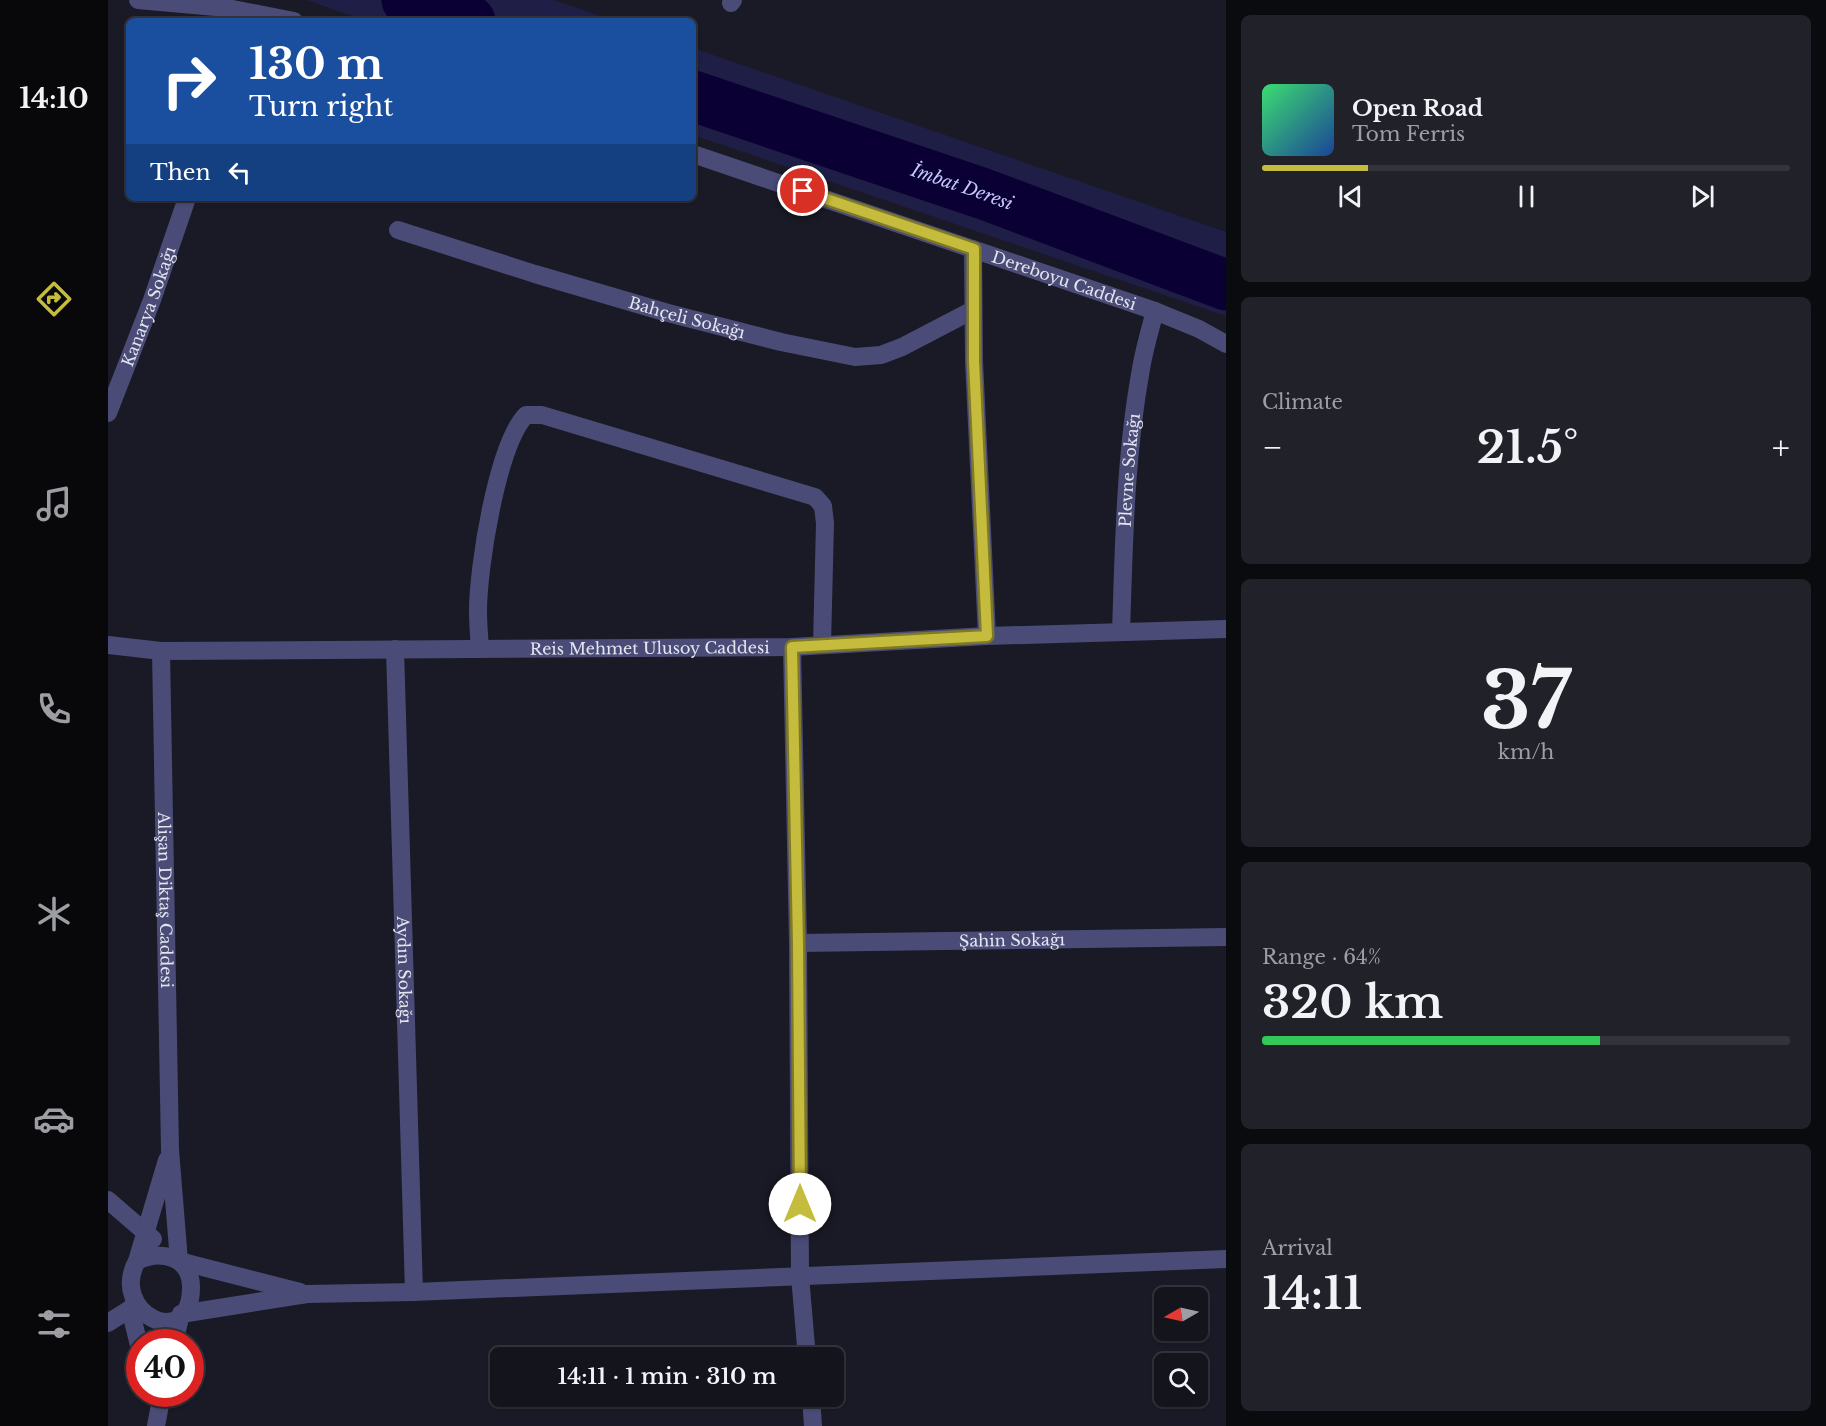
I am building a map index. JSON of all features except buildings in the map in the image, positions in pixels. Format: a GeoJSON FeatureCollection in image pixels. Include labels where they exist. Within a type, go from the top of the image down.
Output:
{"type":"FeatureCollection","features":[{"type":"Feature","properties":{"kind":"street"},"geometry":{"type":"LineString","coordinates":[[138,0],[226,15],[260,18]]}},
{"type":"Feature","properties":{"kind":"street","name":"Dereboyu Caddesi"},"geometry":{"type":"LineString","coordinates":[[696,155],[1155,311],[1199,329],[1226,344]]}},
{"type":"Feature","properties":{"kind":"street","name":"Kanarya Sokağı"},"geometry":{"type":"LineString","coordinates":[[108,413],[152,300],[185,201]]}},
{"type":"Feature","properties":{"kind":"street","name":"Bahçeli Sokağı"},"geometry":{"type":"LineString","coordinates":[[398,230],[535,274],[668,313],[781,342],[855,357],[881,355],[902,347],[973,310]]}},
{"type":"Feature","properties":{"kind":"street"},"geometry":{"type":"LineString","coordinates":[[974,249],[973,310],[980,521],[987,636]]}},
{"type":"Feature","properties":{"kind":"street","name":"Plevne Sokağı"},"geometry":{"type":"LineString","coordinates":[[1121,632],[1126,500],[1132,427],[1141,368],[1155,311]]}},
{"type":"Feature","properties":{"kind":"street"},"geometry":{"type":"LineString","coordinates":[[480,648],[478,610],[481,568],[498,478],[509,442],[517,424],[526,415],[542,415],[815,497],[823,506],[825,523],[822,645]]}},
{"type":"Feature","properties":{"kind":"street","name":"Reis Mehmet Ulusoy Caddesi"},"geometry":{"type":"LineString","coordinates":[[108,645],[161,651],[792,647],[987,636],[1226,629]]}},
{"type":"Feature","properties":{"kind":"street"},"geometry":{"type":"LineString","coordinates":[[792,647],[798,943],[800,1276],[806,1347]]}},
{"type":"Feature","properties":{"kind":"street","name":"Aydın Sokağı"},"geometry":{"type":"LineString","coordinates":[[395,649],[414,1292]]}},
{"type":"Feature","properties":{"kind":"street","name":"Alişan Diktaş Caddesi"},"geometry":{"type":"LineString","coordinates":[[161,651],[170,1150],[179,1262]]}},
{"type":"Feature","properties":{"kind":"street","name":"Şahin Sokağı"},"geometry":{"type":"LineString","coordinates":[[798,943],[1226,937]]}},
{"type":"Feature","properties":{"kind":"street","name":"Alişan Diktaş Caddesi"},"geometry":{"type":"LineString","coordinates":[[137,1261],[170,1150]]}},
{"type":"Feature","properties":{"kind":"street"},"geometry":{"type":"LineString","coordinates":[[108,1200],[187,1270],[191,1281],[191,1293],[188,1304],[181,1314],[177,1329]]}},
{"type":"Feature","properties":{"kind":"street"},"geometry":{"type":"LineString","coordinates":[[135,1329],[123,1289],[124,1278],[137,1261],[147,1256],[158,1254],[169,1256],[179,1262],[307,1294]]}},
{"type":"Feature","properties":{"kind":"street"},"geometry":{"type":"LineString","coordinates":[[116,1297],[139,1317],[149,1322],[160,1323],[181,1314],[307,1294],[414,1292],[1226,1259]]}},
{"type":"Feature","properties":{"kind":"street"},"geometry":{"type":"LineString","coordinates":[[108,1323],[130,1310]]}},
{"type":"Feature","properties":{"kind":"street"},"geometry":{"type":"LineString","coordinates":[[153,1407],[156,1423]]}},
{"type":"Feature","properties":{"kind":"street"},"geometry":{"type":"LineString","coordinates":[[156,1423],[159,1407]]}},
{"type":"Feature","properties":{"kind":"street"},"geometry":{"type":"LineString","coordinates":[[812,1407],[813,1426]]}},
{"type":"Feature","properties":{"kind":"shaded area"},"geometry":{"type":"Polygon","coordinates":[[[307,0],[554,0],[606,18],[358,18],[307,0]]]}},
{"type":"Feature","properties":{"kind":"shaded area"},"geometry":{"type":"Polygon","coordinates":[[[696,49],[1226,232],[1226,316],[696,136],[696,49]]]}},
{"type":"Feature","properties":{"kind":"waterway","name":"İmbat Deresi"},"geometry":{"type":"LineString","coordinates":[[407,0],[461,18]]}},
{"type":"Feature","properties":{"kind":"waterway","name":"İmbat Deresi"},"geometry":{"type":"LineString","coordinates":[[696,97],[984,194],[1226,285]]}},
{"type":"Feature","properties":{"kind":"route"},"geometry":{"type":"LineString","coordinates":[[800,1204],[792,647],[987,636],[974,361],[974,249],[803,191]]}}]}
